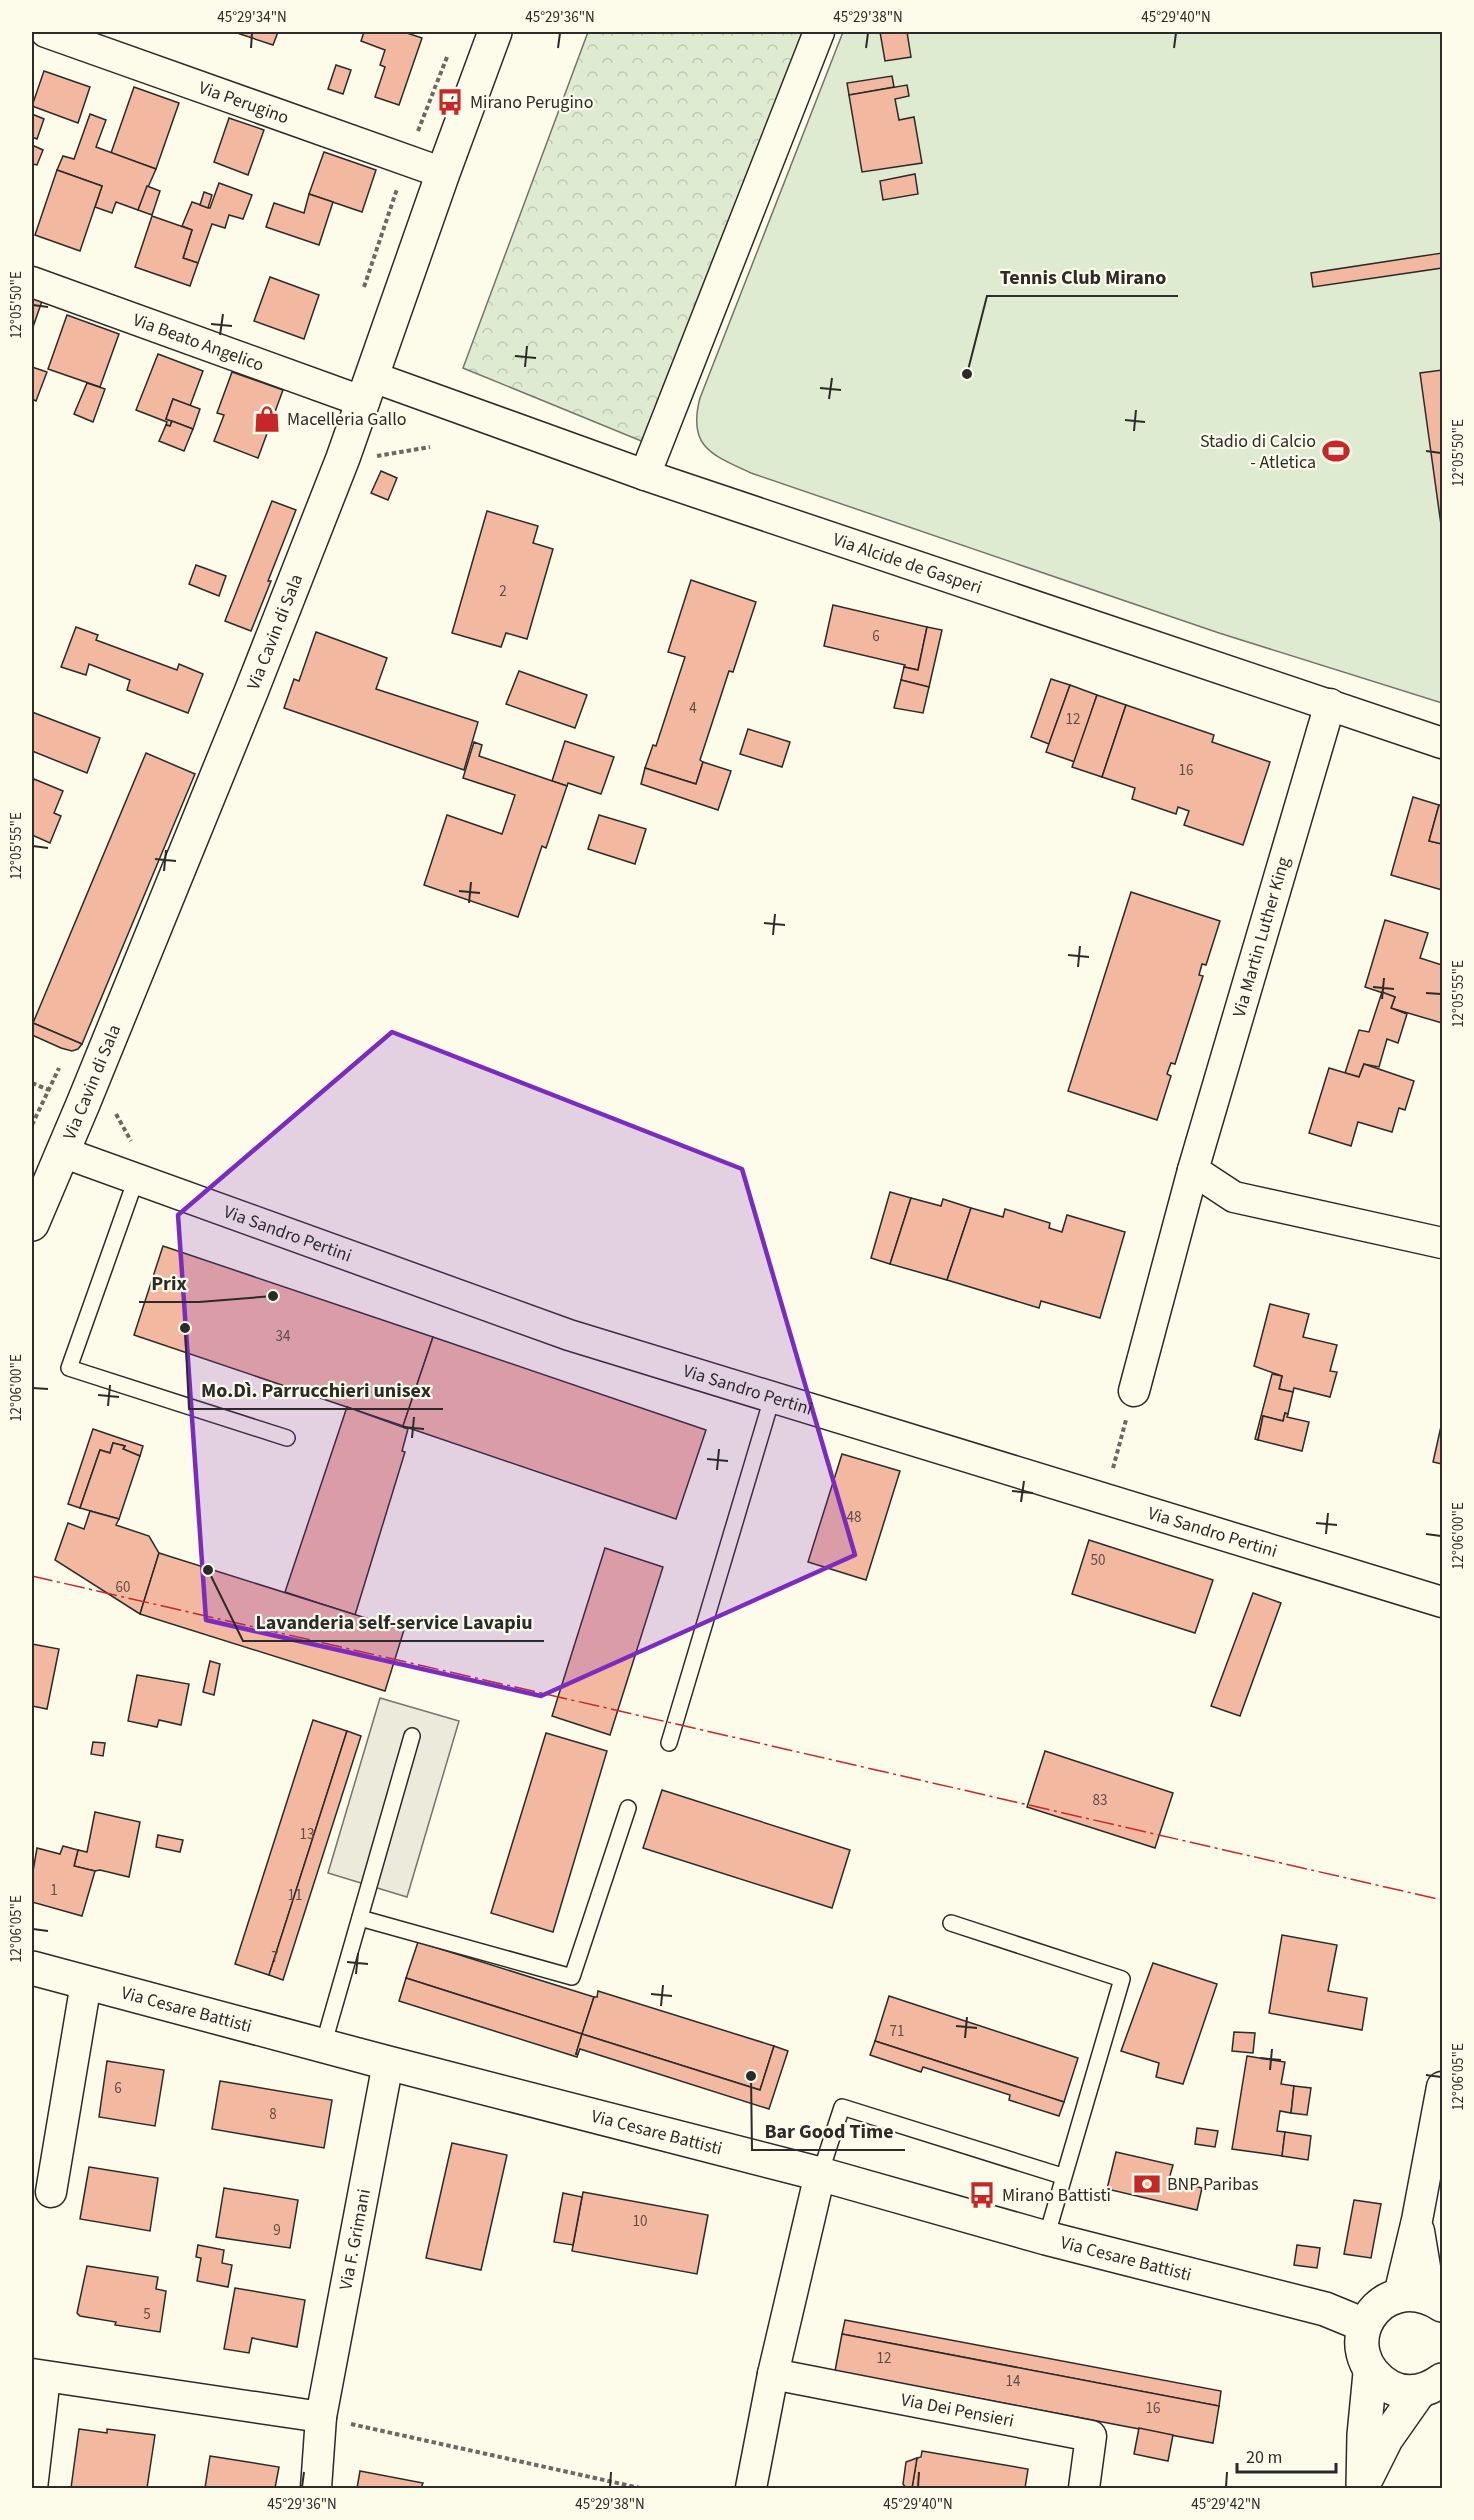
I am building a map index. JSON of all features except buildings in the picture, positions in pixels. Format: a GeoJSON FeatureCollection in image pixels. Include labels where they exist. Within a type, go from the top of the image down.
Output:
{"type":"FeatureCollection","features":[{"type":"Feature","properties":{"kind":"street","name":"Via Perugino"},"geometry":{"type":"LineString","coordinates":[[46,32],[443,173]]}},
{"type":"Feature","properties":{"kind":"street","name":"Via Cavin di Sala"},"geometry":{"type":"LineString","coordinates":[[32,1224],[242,714],[369,389],[443,173],[495,32]]}},
{"type":"Feature","properties":{"kind":"street"},"geometry":{"type":"LineString","coordinates":[[645,475],[819,32]]}},
{"type":"Feature","properties":{"kind":"street","name":"Via Beato Angelico"},"geometry":{"type":"LineString","coordinates":[[32,282],[369,389]]}},
{"type":"Feature","properties":{"kind":"street","name":"Via Alcide de Gasperi"},"geometry":{"type":"LineString","coordinates":[[369,389],[645,475],[1443,743]]}},
{"type":"Feature","properties":{"kind":"street","name":"Via Martin Luther King"},"geometry":{"type":"LineString","coordinates":[[1134,1391],[1193,1170],[1330,704]]}},
{"type":"Feature","properties":{"kind":"street","name":"Via Sandro Pertini"},"geometry":{"type":"LineString","coordinates":[[62,1152],[569,1335],[1443,1602]]}},
{"type":"Feature","properties":{"kind":"street"},"geometry":{"type":"LineString","coordinates":[[1193,1170],[1234,1197],[1443,1243]]}},
{"type":"Feature","properties":{"kind":"street","name":"Via Cesare Battisti"},"geometry":{"type":"LineString","coordinates":[[32,1968],[388,2063],[820,2174],[1046,2238],[1325,2309],[1364,2325]]}},
{"type":"Feature","properties":{"kind":"street"},"geometry":{"type":"LineString","coordinates":[[51,2192],[86,1983]]}},
{"type":"Feature","properties":{"kind":"street","name":"Via F. Grimani"},"geometry":{"type":"LineString","coordinates":[[316,2488],[321,2417],[388,2063]]}},
{"type":"Feature","properties":{"kind":"street"},"geometry":{"type":"LineString","coordinates":[[1364,2486],[1364,2435],[1370,2373],[1364,2357],[1362,2341],[1364,2325],[1384,2301],[1424,2299],[1417,2220],[1443,2087]]}},
{"type":"Feature","properties":{"kind":"street"},"geometry":{"type":"LineString","coordinates":[[751,2488],[772,2374],[820,2174]]}},
{"type":"Feature","properties":{"kind":"street"},"geometry":{"type":"LineString","coordinates":[[1370,2373],[1395,2389],[1431,2386]]}},
{"type":"Feature","properties":{"kind":"street","name":"Via Dei Pensieri"},"geometry":{"type":"LineString","coordinates":[[772,2374],[1091,2436],[1084,2488]]}},
{"type":"Feature","properties":{"kind":"street"},"geometry":{"type":"LineString","coordinates":[[32,2488],[38,2376],[321,2417]]}},
{"type":"Feature","properties":{"kind":"street"},"geometry":{"type":"LineString","coordinates":[[1364,2486],[1386,2439],[1431,2386]]}},
{"type":"Feature","properties":{"kind":"lane"},"geometry":{"type":"LineString","coordinates":[[136,1179],[69,1368],[287,1438]]}},
{"type":"Feature","properties":{"kind":"lane"},"geometry":{"type":"LineString","coordinates":[[669,1743],[772,1398]]}},
{"type":"Feature","properties":{"kind":"lane"},"geometry":{"type":"LineString","coordinates":[[323,2046],[412,1736]]}},
{"type":"Feature","properties":{"kind":"lane"},"geometry":{"type":"LineString","coordinates":[[360,1917],[572,1977],[628,1808]]}},
{"type":"Feature","properties":{"kind":"lane"},"geometry":{"type":"LineString","coordinates":[[951,1923],[1122,1979],[1062,2176],[1046,2238]]}},
{"type":"Feature","properties":{"kind":"lane"},"geometry":{"type":"LineString","coordinates":[[820,2174],[842,2107],[1062,2176]]}},
{"type":"Feature","properties":{"kind":"path"},"geometry":{"type":"LineString","coordinates":[[32,1125],[47,1089]]}},
{"type":"Feature","properties":{"kind":"path"},"geometry":{"type":"LineString","coordinates":[[1104,1499],[1134,1391]]}},
{"type":"Feature","properties":{"kind":"path"},"geometry":{"type":"LineString","coordinates":[[321,2417],[640,2488]]}},
{"type":"Feature","properties":{"kind":"highlighted area"},"geometry":{"type":"Polygon","coordinates":[[[392,1032],[742,1169],[855,1555],[541,1696],[206,1620],[178,1215],[392,1032]]]}},
{"type":"Feature","properties":{"kind":"green space"},"geometry":{"type":"Polygon","coordinates":[[[588,32],[814,32],[656,447],[463,368],[588,32]]]}},
{"type":"Feature","properties":{"kind":"green space"},"geometry":{"type":"Polygon","coordinates":[[[843,32],[1442,32],[1442,703],[1219,633],[751,473],[725,461],[706,447],[700,439],[697,428],[700,398],[843,32]]]}},
{"type":"Feature","properties":{"kind":"shaded area"},"geometry":{"type":"Polygon","coordinates":[[[380,1698],[459,1721],[407,1897],[328,1873],[380,1698]]]}},
{"type":"Feature","properties":{"kind":"power"},"geometry":{"type":"LineString","coordinates":[[32,1576],[1442,1900]]}},
{"type":"Feature","properties":{"kind":"place","name":"Mirano Perugino"},"geometry":{"type":"Point","coordinates":[450,102]}},
{"type":"Feature","properties":{"kind":"place","name":"Tennis Club Mirano"},"geometry":{"type":"Point","coordinates":[967,374]}},
{"type":"Feature","properties":{"kind":"place","name":"Macelleria Gallo"},"geometry":{"type":"Point","coordinates":[267,419]}},
{"type":"Feature","properties":{"kind":"place","name":"Stadio di Calcio - Atletica"},"geometry":{"type":"Point","coordinates":[1336,451]}},
{"type":"Feature","properties":{"kind":"place","name":"Prix"},"geometry":{"type":"Point","coordinates":[273,1296]}},
{"type":"Feature","properties":{"kind":"place","name":"Mo.Dì. Parrucchieri unisex"},"geometry":{"type":"Point","coordinates":[185,1328]}},
{"type":"Feature","properties":{"kind":"place","name":"Lavanderia self-service Lavapiu"},"geometry":{"type":"Point","coordinates":[208,1570]}},
{"type":"Feature","properties":{"kind":"place","name":"Bar Good Time"},"geometry":{"type":"Point","coordinates":[751,2076]}},
{"type":"Feature","properties":{"kind":"place","name":"BNP Paribas"},"geometry":{"type":"Point","coordinates":[1147,2184]}},
{"type":"Feature","properties":{"kind":"place","name":"Mirano Battisti"},"geometry":{"type":"Point","coordinates":[982,2195]}}]}
